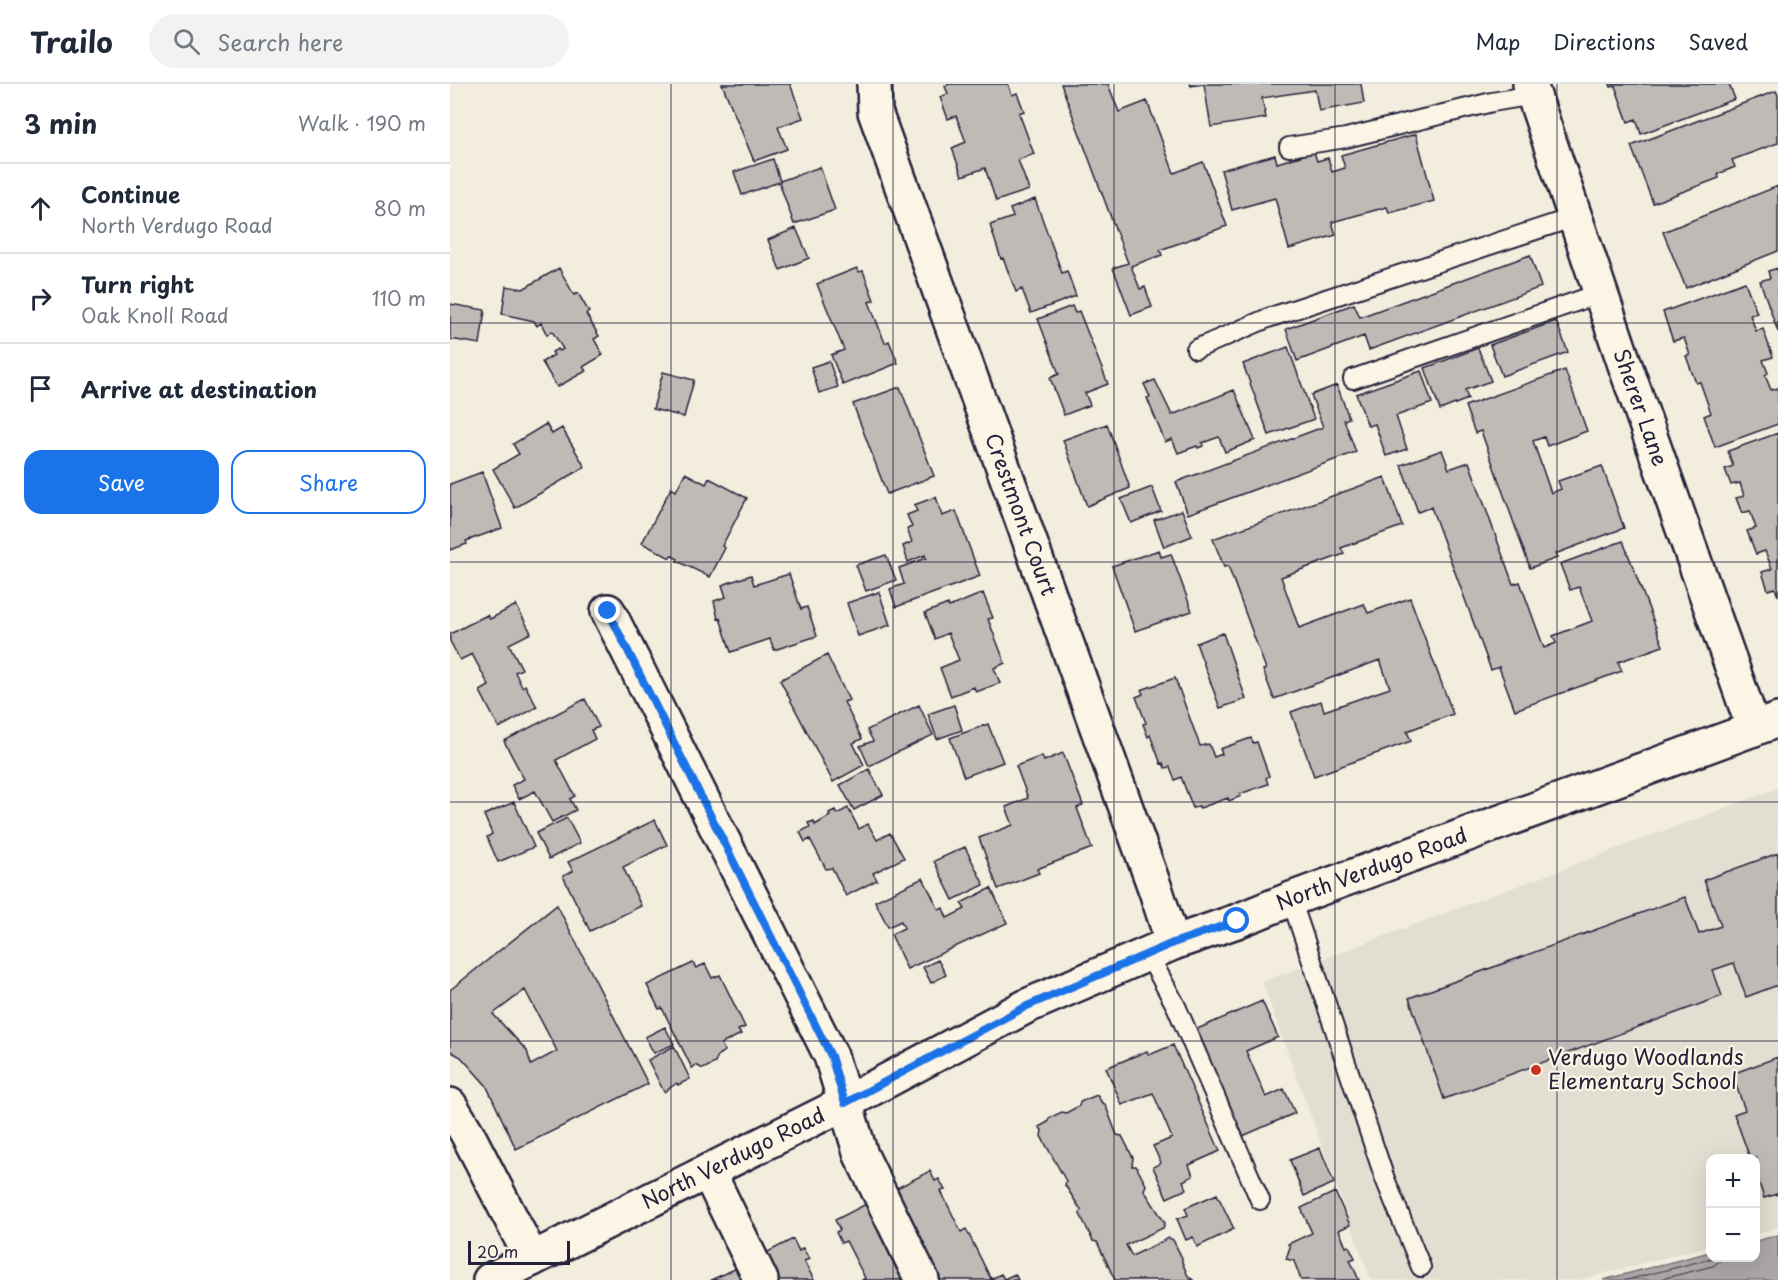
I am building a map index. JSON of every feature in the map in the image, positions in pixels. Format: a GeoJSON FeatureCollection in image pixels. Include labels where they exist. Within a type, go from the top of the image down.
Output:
{"type":"FeatureCollection","features":[{"type":"Feature","properties":{"kind":"street","name":"Crestmont Court"},"geometry":{"type":"LineString","coordinates":[[874,84],[875,112],[1156,891],[1161,948]]}},
{"type":"Feature","properties":{"kind":"street","name":"Sherer Lane"},"geometry":{"type":"LineString","coordinates":[[1532,89],[1601,293],[1766,725]]}},
{"type":"Feature","properties":{"kind":"street"},"geometry":{"type":"LineString","coordinates":[[608,611],[831,1056],[861,1155],[922,1280]]}},
{"type":"Feature","properties":{"kind":"street","name":"North Verdugo Road"},"geometry":{"type":"LineString","coordinates":[[490,1280],[845,1103],[1027,1006],[1161,948],[1766,725]]}},
{"type":"Feature","properties":{"kind":"street"},"geometry":{"type":"LineString","coordinates":[[450,1106],[532,1259]]}},
{"type":"Feature","properties":{"kind":"street"},"geometry":{"type":"LineString","coordinates":[[708,1171],[760,1280]]}},
{"type":"Feature","properties":{"kind":"lane"},"geometry":{"type":"LineString","coordinates":[[1289,147],[1346,138],[1492,102],[1532,89]]}},
{"type":"Feature","properties":{"kind":"lane"},"geometry":{"type":"LineString","coordinates":[[1196,349],[1279,314],[1575,217]]}},
{"type":"Feature","properties":{"kind":"lane"},"geometry":{"type":"LineString","coordinates":[[1353,379],[1601,293]]}},
{"type":"Feature","properties":{"kind":"lane"},"geometry":{"type":"LineString","coordinates":[[1291,899],[1385,1179],[1421,1266]]}},
{"type":"Feature","properties":{"kind":"lane"},"geometry":{"type":"LineString","coordinates":[[1161,948],[1176,1006],[1260,1200]]}},
{"type":"Feature","properties":{"kind":"shaded area","name":"Verdugo Woodlands Elementary School"},"geometry":{"type":"Polygon","coordinates":[[[1778,788],[1778,1228],[1760,1233],[1760,1154],[1706,1154],[1706,1247],[1579,1280],[1371,1280],[1262,982],[1778,788]]]}},
{"type":"Feature","properties":{"kind":"water"},"geometry":{"type":"Polygon","coordinates":[[[1778,1235],[1778,1280],[1603,1280],[1706,1253],[1706,1262],[1760,1262],[1760,1240],[1778,1235]]]}},
{"type":"Feature","properties":{"kind":"building"},"geometry":{"type":"Polygon","coordinates":[[[722,84],[790,84],[803,118],[778,127],[787,149],[754,161],[722,84]]]}},
{"type":"Feature","properties":{"kind":"building"},"geometry":{"type":"Polygon","coordinates":[[[949,84],[1008,84],[1012,95],[1017,93],[1024,111],[1019,113],[1034,154],[1018,160],[1029,190],[996,201],[985,168],[962,176],[952,148],[966,142],[956,116],[948,119],[940,97],[948,94],[945,86],[949,84]]]}},
{"type":"Feature","properties":{"kind":"building"},"geometry":{"type":"Polygon","coordinates":[[[1061,84],[1108,84],[1119,112],[1147,101],[1174,173],[1203,162],[1227,226],[1160,250],[1162,255],[1131,266],[1140,289],[1145,287],[1152,307],[1131,315],[1113,268],[1128,263],[1061,84]]]}},
{"type":"Feature","properties":{"kind":"building"},"geometry":{"type":"Polygon","coordinates":[[[1204,84],[1361,84],[1364,103],[1319,111],[1315,90],[1262,98],[1266,118],[1211,127],[1204,84]]]}},
{"type":"Feature","properties":{"kind":"building"},"geometry":{"type":"Polygon","coordinates":[[[1610,84],[1729,84],[1735,99],[1641,134],[1636,119],[1628,122],[1615,86],[1611,87],[1610,84]]]}},
{"type":"Feature","properties":{"kind":"building"},"geometry":{"type":"Polygon","coordinates":[[[1776,91],[1778,95],[1778,143],[1732,160],[1735,167],[1718,174],[1719,178],[1653,203],[1631,146],[1776,91]]]}},
{"type":"Feature","properties":{"kind":"building"},"geometry":{"type":"Polygon","coordinates":[[[1416,134],[1434,201],[1389,213],[1387,207],[1332,222],[1336,235],[1289,249],[1275,198],[1232,210],[1221,170],[1275,155],[1277,163],[1314,152],[1317,161],[1328,158],[1332,172],[1345,168],[1341,155],[1416,134]]]}},
{"type":"Feature","properties":{"kind":"building"},"geometry":{"type":"Polygon","coordinates":[[[773,159],[780,181],[820,167],[835,210],[794,224],[779,182],[742,195],[734,172],[773,159]]]}},
{"type":"Feature","properties":{"kind":"building"},"geometry":{"type":"Polygon","coordinates":[[[1778,186],[1778,251],[1686,288],[1663,232],[1778,186]]]}},
{"type":"Feature","properties":{"kind":"building"},"geometry":{"type":"Polygon","coordinates":[[[1035,199],[1062,273],[1067,271],[1076,296],[1031,313],[1022,289],[1016,292],[1003,258],[1001,259],[990,225],[1013,217],[1010,209],[1035,199]]]}},
{"type":"Feature","properties":{"kind":"building"},"geometry":{"type":"Polygon","coordinates":[[[796,228],[809,258],[780,270],[768,240],[796,228]]]}},
{"type":"Feature","properties":{"kind":"building"},"geometry":{"type":"Polygon","coordinates":[[[1530,255],[1541,287],[1369,350],[1364,336],[1297,361],[1286,329],[1354,304],[1360,317],[1530,255]]]}},
{"type":"Feature","properties":{"kind":"building"},"geometry":{"type":"Polygon","coordinates":[[[559,268],[574,295],[578,293],[589,312],[586,314],[599,336],[594,339],[603,355],[583,367],[586,371],[557,387],[542,362],[554,355],[552,352],[563,349],[552,331],[547,335],[541,323],[537,326],[534,321],[502,314],[506,286],[523,289],[559,268]]]}},
{"type":"Feature","properties":{"kind":"building"},"geometry":{"type":"Polygon","coordinates":[[[857,268],[859,272],[863,271],[874,300],[869,302],[885,343],[889,341],[898,363],[843,385],[831,355],[844,350],[817,284],[857,268]]]}},
{"type":"Feature","properties":{"kind":"building"},"geometry":{"type":"Polygon","coordinates":[[[1778,268],[1778,332],[1760,281],[1770,278],[1768,271],[1778,268]]]}},
{"type":"Feature","properties":{"kind":"building"},"geometry":{"type":"Polygon","coordinates":[[[1745,282],[1757,313],[1750,315],[1756,331],[1763,329],[1773,357],[1763,360],[1768,373],[1765,375],[1771,390],[1778,388],[1778,424],[1715,447],[1704,416],[1711,413],[1700,382],[1696,383],[1686,356],[1690,355],[1684,338],[1673,341],[1663,312],[1745,282]]]}},
{"type":"Feature","properties":{"kind":"building"},"geometry":{"type":"Polygon","coordinates":[[[450,304],[485,310],[480,344],[450,339],[450,304]]]}},
{"type":"Feature","properties":{"kind":"building"},"geometry":{"type":"Polygon","coordinates":[[[1072,306],[1075,313],[1079,311],[1108,384],[1085,393],[1090,405],[1064,415],[1050,378],[1059,374],[1038,319],[1072,306]]]}},
{"type":"Feature","properties":{"kind":"building"},"geometry":{"type":"Polygon","coordinates":[[[1556,321],[1568,352],[1502,376],[1490,345],[1556,321]]]}},
{"type":"Feature","properties":{"kind":"building"},"geometry":{"type":"Polygon","coordinates":[[[1288,347],[1314,419],[1269,435],[1243,364],[1288,347]]]}},
{"type":"Feature","properties":{"kind":"building"},"geometry":{"type":"Polygon","coordinates":[[[1478,348],[1491,381],[1465,390],[1468,399],[1440,410],[1425,368],[1478,348]]]}},
{"type":"Feature","properties":{"kind":"building"},"geometry":{"type":"Polygon","coordinates":[[[829,361],[838,387],[819,393],[811,367],[829,361]]]}},
{"type":"Feature","properties":{"kind":"building"},"geometry":{"type":"Polygon","coordinates":[[[1565,370],[1587,431],[1547,446],[1544,437],[1533,441],[1551,493],[1561,489],[1558,481],[1602,466],[1624,528],[1555,554],[1557,558],[1530,568],[1481,431],[1475,433],[1465,406],[1565,370]]]}},
{"type":"Feature","properties":{"kind":"building"},"geometry":{"type":"Polygon","coordinates":[[[1421,371],[1432,403],[1396,416],[1407,449],[1386,456],[1375,424],[1368,426],[1356,394],[1421,371]]]}},
{"type":"Feature","properties":{"kind":"building"},"geometry":{"type":"Polygon","coordinates":[[[663,372],[694,380],[684,417],[653,409],[663,372]]]}},
{"type":"Feature","properties":{"kind":"building"},"geometry":{"type":"Polygon","coordinates":[[[1155,380],[1172,415],[1234,390],[1255,440],[1225,452],[1219,437],[1202,443],[1203,446],[1198,448],[1197,446],[1178,453],[1172,439],[1165,442],[1147,398],[1150,397],[1144,384],[1155,380]]]}},
{"type":"Feature","properties":{"kind":"building"},"geometry":{"type":"Polygon","coordinates":[[[1337,385],[1349,418],[1344,420],[1356,452],[1188,514],[1176,482],[1323,427],[1311,395],[1337,385]]]}},
{"type":"Feature","properties":{"kind":"building"},"geometry":{"type":"Polygon","coordinates":[[[900,387],[934,476],[887,494],[853,404],[900,387]]]}},
{"type":"Feature","properties":{"kind":"building"},"geometry":{"type":"Polygon","coordinates":[[[546,424],[552,434],[562,428],[585,467],[515,508],[493,469],[519,454],[513,444],[546,424]]]}},
{"type":"Feature","properties":{"kind":"building"},"geometry":{"type":"Polygon","coordinates":[[[1107,424],[1130,488],[1087,506],[1063,440],[1107,424]]]}},
{"type":"Feature","properties":{"kind":"building"},"geometry":{"type":"Polygon","coordinates":[[[1778,433],[1778,596],[1775,588],[1768,590],[1762,572],[1772,569],[1765,551],[1756,554],[1747,531],[1756,528],[1750,511],[1742,513],[1736,498],[1744,496],[1740,483],[1731,485],[1725,469],[1733,466],[1728,451],[1778,433]]]}},
{"type":"Feature","properties":{"kind":"building"},"geometry":{"type":"Polygon","coordinates":[[[1442,450],[1449,469],[1469,462],[1513,584],[1520,582],[1544,648],[1556,643],[1553,636],[1592,621],[1579,587],[1570,590],[1560,564],[1623,541],[1663,646],[1618,662],[1622,671],[1515,710],[1499,667],[1491,670],[1431,507],[1418,512],[1401,465],[1442,450]]]}},
{"type":"Feature","properties":{"kind":"building"},"geometry":{"type":"Polygon","coordinates":[[[482,472],[502,528],[466,541],[467,544],[450,550],[450,484],[482,472]]]}},
{"type":"Feature","properties":{"kind":"building"},"geometry":{"type":"Polygon","coordinates":[[[685,473],[706,484],[709,478],[747,498],[722,546],[725,548],[710,577],[677,561],[678,559],[671,555],[670,558],[642,543],[671,488],[676,491],[685,473]]]}},
{"type":"Feature","properties":{"kind":"building"},"geometry":{"type":"Polygon","coordinates":[[[1385,477],[1402,526],[1341,548],[1344,554],[1281,577],[1299,628],[1364,604],[1368,613],[1410,598],[1453,714],[1407,731],[1411,741],[1314,776],[1291,712],[1321,701],[1324,711],[1390,688],[1380,660],[1274,699],[1263,670],[1266,669],[1228,566],[1224,567],[1213,539],[1385,477]]]}},
{"type":"Feature","properties":{"kind":"building"},"geometry":{"type":"Polygon","coordinates":[[[1152,487],[1161,511],[1131,523],[1121,499],[1152,487]]]}},
{"type":"Feature","properties":{"kind":"building"},"geometry":{"type":"Polygon","coordinates":[[[936,497],[942,516],[956,511],[980,576],[896,607],[890,589],[904,584],[899,568],[926,558],[925,555],[908,562],[903,546],[912,542],[907,529],[912,527],[907,515],[917,511],[914,505],[936,497]]]}},
{"type":"Feature","properties":{"kind":"building"},"geometry":{"type":"Polygon","coordinates":[[[1182,510],[1192,536],[1164,547],[1154,520],[1182,510]]]}},
{"type":"Feature","properties":{"kind":"building"},"geometry":{"type":"Polygon","coordinates":[[[1159,550],[1161,557],[1171,554],[1192,611],[1135,631],[1112,566],[1159,550]]]}},
{"type":"Feature","properties":{"kind":"building"},"geometry":{"type":"Polygon","coordinates":[[[886,555],[896,580],[866,591],[856,565],[886,555]]]}},
{"type":"Feature","properties":{"kind":"building"},"geometry":{"type":"Polygon","coordinates":[[[789,574],[801,609],[807,607],[817,636],[774,650],[770,639],[731,652],[720,618],[718,619],[714,601],[726,597],[722,585],[751,575],[754,585],[789,574]]]}},
{"type":"Feature","properties":{"kind":"building"},"geometry":{"type":"Polygon","coordinates":[[[879,592],[890,625],[858,636],[847,603],[879,592]]]}},
{"type":"Feature","properties":{"kind":"building"},"geometry":{"type":"Polygon","coordinates":[[[983,593],[993,618],[988,619],[1005,663],[994,668],[1000,683],[976,692],[974,687],[951,696],[940,668],[959,660],[948,633],[935,639],[925,613],[948,604],[949,607],[983,593]]]}},
{"type":"Feature","properties":{"kind":"building"},"geometry":{"type":"Polygon","coordinates":[[[516,605],[531,633],[509,644],[522,669],[515,672],[522,687],[525,685],[537,707],[499,728],[480,691],[489,686],[472,654],[460,660],[450,641],[450,634],[487,615],[490,619],[516,605]]]}},
{"type":"Feature","properties":{"kind":"building"},"geometry":{"type":"Polygon","coordinates":[[[1223,633],[1246,699],[1220,708],[1196,643],[1223,633]]]}},
{"type":"Feature","properties":{"kind":"building"},"geometry":{"type":"Polygon","coordinates":[[[827,655],[849,700],[844,702],[862,739],[853,743],[864,765],[833,782],[780,680],[827,655]]]}},
{"type":"Feature","properties":{"kind":"building"},"geometry":{"type":"Polygon","coordinates":[[[1175,678],[1200,746],[1209,744],[1214,757],[1222,754],[1220,749],[1251,738],[1253,743],[1257,742],[1269,776],[1266,778],[1268,784],[1240,794],[1241,796],[1229,801],[1228,798],[1200,808],[1199,806],[1193,808],[1181,777],[1175,780],[1170,767],[1165,768],[1163,763],[1161,764],[1150,735],[1148,737],[1143,724],[1146,723],[1136,697],[1143,694],[1141,690],[1175,678]]]}},
{"type":"Feature","properties":{"kind":"building"},"geometry":{"type":"Polygon","coordinates":[[[585,699],[599,727],[591,730],[595,739],[556,760],[575,796],[570,799],[576,810],[552,822],[535,791],[519,799],[512,785],[524,779],[504,741],[585,699]]]}},
{"type":"Feature","properties":{"kind":"building"},"geometry":{"type":"Polygon","coordinates":[[[919,705],[933,735],[869,766],[860,746],[873,741],[867,730],[919,705]]]}},
{"type":"Feature","properties":{"kind":"building"},"geometry":{"type":"Polygon","coordinates":[[[954,705],[962,730],[937,739],[928,714],[954,705]]]}},
{"type":"Feature","properties":{"kind":"building"},"geometry":{"type":"Polygon","coordinates":[[[988,724],[1003,762],[964,777],[950,738],[988,724]]]}},
{"type":"Feature","properties":{"kind":"building"},"geometry":{"type":"Polygon","coordinates":[[[1063,753],[1083,805],[1077,808],[1092,848],[1037,869],[1039,873],[998,889],[979,838],[1013,825],[1006,807],[1028,798],[1016,766],[1042,756],[1044,761],[1063,753]]]}},
{"type":"Feature","properties":{"kind":"building"},"geometry":{"type":"Polygon","coordinates":[[[869,769],[883,795],[854,810],[840,785],[869,769]]]}},
{"type":"Feature","properties":{"kind":"building"},"geometry":{"type":"Polygon","coordinates":[[[514,802],[534,847],[498,862],[487,837],[492,834],[484,815],[514,802]]]}},
{"type":"Feature","properties":{"kind":"building"},"geometry":{"type":"Polygon","coordinates":[[[848,808],[859,829],[868,824],[877,840],[890,833],[904,858],[873,873],[877,880],[846,896],[832,868],[826,869],[810,839],[805,842],[800,832],[810,827],[808,823],[814,821],[815,825],[830,816],[829,813],[835,810],[837,814],[848,808]]]}},
{"type":"Feature","properties":{"kind":"building"},"geometry":{"type":"Polygon","coordinates":[[[567,818],[580,843],[549,859],[536,833],[567,818]]]}},
{"type":"Feature","properties":{"kind":"building"},"geometry":{"type":"Polygon","coordinates":[[[655,820],[667,845],[623,867],[641,906],[590,931],[563,876],[573,871],[568,862],[655,820]]]}},
{"type":"Feature","properties":{"kind":"building"},"geometry":{"type":"Polygon","coordinates":[[[965,847],[984,885],[953,900],[934,861],[965,847]]]}},
{"type":"Feature","properties":{"kind":"building"},"geometry":{"type":"Polygon","coordinates":[[[1778,853],[1778,985],[1746,997],[1734,963],[1713,970],[1722,996],[1444,1099],[1409,998],[1685,897],[1699,934],[1721,926],[1704,880],[1778,853]]]}},
{"type":"Feature","properties":{"kind":"building"},"geometry":{"type":"Polygon","coordinates":[[[923,878],[939,910],[943,908],[947,918],[965,909],[961,903],[991,888],[1007,923],[907,969],[891,934],[904,928],[901,921],[888,927],[875,901],[923,878]]]}},
{"type":"Feature","properties":{"kind":"building"},"geometry":{"type":"Polygon","coordinates":[[[557,905],[648,1084],[516,1149],[486,1085],[461,1057],[450,1051],[450,990],[557,905]],[[525,990],[493,1014],[527,1051],[531,1065],[557,1051],[525,990]]]}},
{"type":"Feature","properties":{"kind":"building"},"geometry":{"type":"Polygon","coordinates":[[[938,960],[946,975],[931,983],[923,967],[938,960]]]}},
{"type":"Feature","properties":{"kind":"building"},"geometry":{"type":"Polygon","coordinates":[[[693,963],[696,968],[705,964],[712,978],[720,975],[745,1027],[738,1030],[741,1034],[721,1044],[725,1051],[718,1055],[715,1063],[703,1069],[696,1065],[692,1068],[662,1008],[659,1009],[647,985],[693,963]]]}},
{"type":"Feature","properties":{"kind":"building"},"geometry":{"type":"Polygon","coordinates":[[[1262,1001],[1278,1037],[1246,1051],[1266,1097],[1284,1089],[1295,1113],[1243,1136],[1195,1030],[1262,1001]]]}},
{"type":"Feature","properties":{"kind":"building"},"geometry":{"type":"Polygon","coordinates":[[[665,1027],[674,1044],[654,1053],[645,1037],[665,1027]]]}},
{"type":"Feature","properties":{"kind":"building"},"geometry":{"type":"Polygon","coordinates":[[[1173,1045],[1220,1151],[1189,1165],[1193,1176],[1183,1181],[1187,1189],[1167,1198],[1153,1167],[1161,1163],[1153,1146],[1172,1138],[1153,1093],[1122,1105],[1106,1068],[1147,1051],[1149,1055],[1173,1045]]]}},
{"type":"Feature","properties":{"kind":"building"},"geometry":{"type":"Polygon","coordinates":[[[674,1046],[690,1079],[678,1085],[677,1083],[664,1092],[648,1060],[674,1046]]]}},
{"type":"Feature","properties":{"kind":"building"},"geometry":{"type":"Polygon","coordinates":[[[1778,1057],[1778,1196],[1777,1194],[1764,1198],[1760,1186],[1760,1154],[1749,1154],[1734,1114],[1745,1110],[1732,1074],[1778,1057]]]}},
{"type":"Feature","properties":{"kind":"building"},"geometry":{"type":"Polygon","coordinates":[[[1097,1095],[1105,1104],[1117,1135],[1122,1136],[1133,1158],[1132,1166],[1136,1166],[1146,1185],[1144,1190],[1165,1223],[1163,1228],[1126,1245],[1132,1256],[1169,1238],[1173,1240],[1188,1276],[1193,1280],[1115,1280],[1097,1242],[1093,1241],[1080,1214],[1081,1210],[1065,1185],[1066,1181],[1041,1136],[1042,1130],[1039,1127],[1048,1122],[1049,1118],[1062,1112],[1066,1113],[1079,1106],[1080,1102],[1097,1095]]]}},
{"type":"Feature","properties":{"kind":"building"},"geometry":{"type":"Polygon","coordinates":[[[1320,1148],[1334,1183],[1304,1196],[1290,1160],[1320,1148]]]}},
{"type":"Feature","properties":{"kind":"building"},"geometry":{"type":"Polygon","coordinates":[[[930,1171],[935,1181],[939,1179],[945,1190],[941,1191],[961,1232],[966,1229],[991,1279],[1001,1274],[1004,1279],[1015,1274],[1018,1280],[940,1280],[895,1189],[930,1171]]]}},
{"type":"Feature","properties":{"kind":"building"},"geometry":{"type":"Polygon","coordinates":[[[1335,1192],[1350,1225],[1339,1230],[1346,1247],[1349,1246],[1355,1258],[1350,1260],[1359,1280],[1301,1280],[1294,1261],[1286,1259],[1290,1247],[1288,1244],[1312,1233],[1301,1208],[1335,1192]]]}},
{"type":"Feature","properties":{"kind":"building"},"geometry":{"type":"Polygon","coordinates":[[[1217,1194],[1234,1229],[1197,1247],[1193,1237],[1186,1240],[1177,1219],[1188,1215],[1185,1208],[1217,1194]]]}},
{"type":"Feature","properties":{"kind":"building"},"geometry":{"type":"Polygon","coordinates":[[[874,1200],[912,1280],[862,1280],[865,1278],[846,1241],[841,1243],[836,1232],[840,1230],[835,1220],[874,1200]]]}},
{"type":"Feature","properties":{"kind":"building"},"geometry":{"type":"Polygon","coordinates":[[[793,1239],[799,1251],[803,1248],[809,1259],[804,1261],[814,1280],[767,1280],[756,1258],[793,1239]]]}},
{"type":"Feature","properties":{"kind":"building"},"geometry":{"type":"Polygon","coordinates":[[[739,1267],[745,1280],[711,1280],[739,1267]]]}},
{"type":"Feature","properties":{"kind":"place","name":"Verdugo Woodlands Elementary School"},"geometry":{"type":"Point","coordinates":[1536,1070]}},
{"type":"Feature","properties":{"kind":"route"},"geometry":{"type":"LineString","coordinates":[[608,611],[831,1056],[845,1103],[1027,1006],[1173,943],[1237,921]]}}]}
